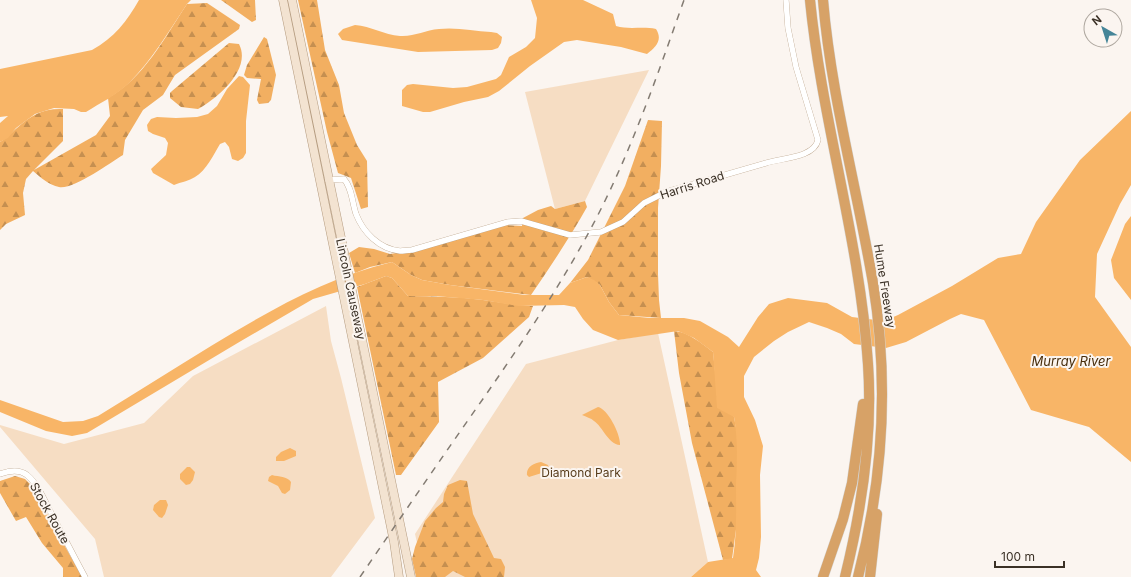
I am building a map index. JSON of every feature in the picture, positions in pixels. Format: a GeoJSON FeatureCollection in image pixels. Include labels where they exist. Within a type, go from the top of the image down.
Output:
{"type":"FeatureCollection","features":[{"type":"Feature","properties":{"kind":"highway"},"geometry":{"type":"LineString","coordinates":[[810,0],[818,62],[848,221],[865,328],[867,447],[864,479],[852,549],[845,577]]}},
{"type":"Feature","properties":{"kind":"highway","name":"Hume Freeway"},"geometry":{"type":"LineString","coordinates":[[822,0],[828,48],[873,284],[879,328],[882,396],[879,452],[871,516],[858,577]]}},
{"type":"Feature","properties":{"kind":"highway"},"geometry":{"type":"LineString","coordinates":[[823,577],[836,540],[852,483],[866,395]]}},
{"type":"Feature","properties":{"kind":"highway"},"geometry":{"type":"LineString","coordinates":[[870,577],[873,561],[880,484],[879,452]]}},
{"type":"Feature","properties":{"kind":"main road","name":"Lincoln Causeway"},"geometry":{"type":"LineString","coordinates":[[282,0],[394,542],[399,577]]}},
{"type":"Feature","properties":{"kind":"main road","name":"Lincoln Causeway"},"geometry":{"type":"LineString","coordinates":[[292,0],[411,577]]}},
{"type":"Feature","properties":{"kind":"main road"},"geometry":{"type":"LineString","coordinates":[[320,181],[328,180]]}},
{"type":"Feature","properties":{"kind":"street","name":"Harris Road"},"geometry":{"type":"LineString","coordinates":[[328,180],[344,179],[350,185],[356,214],[361,227],[380,244],[399,251],[412,250],[508,222],[521,221],[570,235],[601,232],[623,222],[644,203],[666,192],[766,162],[795,158],[814,148],[817,145],[818,140],[796,67],[788,28],[786,0]]}},
{"type":"Feature","properties":{"kind":"street","name":"Stock Route"},"geometry":{"type":"LineString","coordinates":[[0,474],[17,471],[30,478],[42,497],[85,577]]}},
{"type":"Feature","properties":{"kind":"green space"},"geometry":{"type":"Polygon","coordinates":[[[221,0],[255,0],[256,20],[252,22],[221,0]]]}},
{"type":"Feature","properties":{"kind":"green space"},"geometry":{"type":"Polygon","coordinates":[[[298,0],[317,0],[325,50],[339,85],[344,113],[357,145],[367,161],[368,207],[361,209],[351,178],[338,173],[327,132],[298,0]]]}},
{"type":"Feature","properties":{"kind":"green space"},"geometry":{"type":"Polygon","coordinates":[[[207,3],[240,25],[239,29],[175,75],[163,95],[143,110],[125,140],[123,155],[82,180],[65,187],[59,187],[52,184],[33,171],[26,179],[23,193],[25,215],[6,224],[0,230],[0,142],[22,123],[38,113],[63,109],[63,141],[34,170],[96,135],[110,116],[108,98],[121,90],[143,68],[162,43],[187,4],[207,3]]]}},
{"type":"Feature","properties":{"kind":"green space"},"geometry":{"type":"Polygon","coordinates":[[[264,37],[267,39],[276,75],[271,100],[268,103],[259,104],[257,100],[261,79],[247,78],[244,75],[247,65],[264,37]]]}},
{"type":"Feature","properties":{"kind":"green space"},"geometry":{"type":"Polygon","coordinates":[[[229,43],[239,44],[242,54],[241,63],[231,82],[215,98],[198,109],[181,107],[170,98],[170,93],[172,91],[229,43]]]}},
{"type":"Feature","properties":{"kind":"green space"},"geometry":{"type":"Polygon","coordinates":[[[649,70],[585,201],[555,209],[525,92],[649,70]]]}},
{"type":"Feature","properties":{"kind":"green space"},"geometry":{"type":"Polygon","coordinates":[[[648,120],[662,121],[658,208],[658,274],[661,318],[619,315],[609,302],[600,285],[587,277],[570,283],[588,260],[625,186],[648,120]]]}},
{"type":"Feature","properties":{"kind":"green space"},"geometry":{"type":"Polygon","coordinates":[[[585,201],[587,207],[531,295],[422,280],[411,275],[392,262],[370,267],[355,273],[349,253],[359,247],[374,249],[390,254],[422,249],[506,225],[522,226],[523,218],[538,210],[551,206],[555,209],[585,201]]]}},
{"type":"Feature","properties":{"kind":"green space"},"geometry":{"type":"Polygon","coordinates":[[[386,276],[392,278],[408,296],[464,298],[533,306],[529,317],[483,358],[438,382],[439,422],[401,475],[396,475],[357,287],[386,276]]]}},
{"type":"Feature","properties":{"kind":"green space"},"geometry":{"type":"Polygon","coordinates":[[[326,306],[331,341],[375,518],[331,577],[104,577],[95,539],[0,427],[0,425],[64,444],[144,423],[193,376],[326,306]]]}},
{"type":"Feature","properties":{"kind":"green space"},"geometry":{"type":"Polygon","coordinates":[[[674,331],[690,336],[713,352],[715,371],[734,417],[737,433],[737,522],[732,559],[723,560],[692,443],[679,373],[674,331]]]}},
{"type":"Feature","properties":{"kind":"green space","name":"Diamond Park"},"geometry":{"type":"Polygon","coordinates":[[[658,333],[708,562],[691,577],[425,577],[415,534],[526,364],[618,340],[658,333]]]}},
{"type":"Feature","properties":{"kind":"green space"},"geometry":{"type":"Polygon","coordinates":[[[15,476],[25,479],[31,485],[82,577],[63,577],[63,568],[42,543],[26,517],[16,521],[0,493],[0,481],[15,476]]]}},
{"type":"Feature","properties":{"kind":"green space"},"geometry":{"type":"Polygon","coordinates":[[[460,480],[467,481],[473,514],[494,558],[501,559],[505,567],[504,577],[465,577],[453,571],[445,577],[416,577],[412,559],[425,521],[443,502],[444,494],[448,485],[460,480]]]}},
{"type":"Feature","properties":{"kind":"water"},"geometry":{"type":"Polygon","coordinates":[[[139,0],[191,0],[145,65],[129,83],[119,91],[86,112],[81,112],[74,109],[54,108],[35,114],[16,128],[8,138],[0,142],[0,123],[8,116],[0,117],[0,69],[92,50],[107,40],[119,28],[130,15],[139,0]]]}},
{"type":"Feature","properties":{"kind":"water"},"geometry":{"type":"Polygon","coordinates":[[[531,0],[583,0],[613,14],[616,26],[626,28],[656,29],[659,40],[656,46],[647,54],[621,47],[577,40],[564,42],[530,66],[499,91],[488,97],[430,112],[423,112],[402,106],[402,90],[407,85],[413,84],[453,88],[467,87],[496,79],[501,75],[509,57],[526,47],[535,38],[537,18],[531,0]]]}},
{"type":"Feature","properties":{"kind":"water"},"geometry":{"type":"Polygon","coordinates":[[[355,25],[400,36],[452,28],[497,33],[502,37],[498,48],[492,50],[418,52],[342,40],[338,34],[343,29],[355,25]]]}},
{"type":"Feature","properties":{"kind":"water"},"geometry":{"type":"Polygon","coordinates":[[[239,76],[243,77],[250,85],[246,121],[246,153],[243,158],[238,161],[232,159],[229,147],[225,142],[220,144],[203,171],[190,180],[174,185],[153,173],[151,169],[166,155],[168,143],[165,138],[148,131],[147,125],[151,119],[157,117],[197,117],[208,114],[217,106],[227,89],[239,76]]]}},
{"type":"Feature","properties":{"kind":"water","name":"Murray River"},"geometry":{"type":"Polygon","coordinates":[[[1131,111],[1131,185],[1120,204],[1097,254],[1095,297],[1131,347],[1131,462],[1089,427],[1031,410],[984,320],[961,314],[906,342],[886,348],[854,344],[841,334],[809,322],[788,332],[754,357],[744,376],[744,397],[755,420],[763,446],[760,475],[761,537],[756,570],[761,577],[691,577],[708,562],[733,558],[734,549],[736,522],[737,442],[734,417],[717,408],[713,352],[694,338],[678,331],[618,340],[593,330],[575,307],[564,305],[518,306],[483,300],[435,296],[408,296],[392,278],[386,276],[365,284],[313,299],[87,433],[72,436],[46,431],[0,412],[0,400],[63,422],[83,421],[98,416],[211,346],[276,308],[321,286],[367,269],[392,262],[411,275],[422,280],[525,295],[559,295],[570,283],[587,277],[600,285],[609,302],[619,315],[650,318],[684,318],[700,321],[728,337],[739,347],[758,317],[769,304],[788,298],[827,303],[852,317],[884,321],[952,286],[998,258],[1021,254],[1036,222],[1080,160],[1131,111]]]}},
{"type":"Feature","properties":{"kind":"water"},"geometry":{"type":"Polygon","coordinates":[[[1131,216],[1131,300],[1114,278],[1111,260],[1125,224],[1131,216]]]}},
{"type":"Feature","properties":{"kind":"water"},"geometry":{"type":"Polygon","coordinates":[[[598,407],[606,412],[610,417],[616,429],[620,445],[612,442],[593,420],[582,415],[598,407]]]}},
{"type":"Feature","properties":{"kind":"water"},"geometry":{"type":"Polygon","coordinates":[[[290,448],[296,451],[296,456],[284,461],[276,461],[276,457],[281,452],[290,448]]]}},
{"type":"Feature","properties":{"kind":"water"},"geometry":{"type":"Polygon","coordinates":[[[541,462],[548,465],[548,471],[529,477],[527,472],[529,468],[533,464],[541,462]]]}},
{"type":"Feature","properties":{"kind":"water"},"geometry":{"type":"Polygon","coordinates":[[[187,467],[190,467],[195,472],[193,480],[190,484],[186,485],[180,479],[180,474],[187,467]]]}},
{"type":"Feature","properties":{"kind":"water"},"geometry":{"type":"Polygon","coordinates":[[[272,475],[289,480],[291,482],[290,490],[285,494],[282,493],[278,486],[268,481],[269,477],[272,475]]]}},
{"type":"Feature","properties":{"kind":"water"},"geometry":{"type":"Polygon","coordinates":[[[160,500],[166,500],[168,505],[162,518],[159,517],[153,510],[154,505],[160,500]]]}},
{"type":"Feature","properties":{"kind":"railway"},"geometry":{"type":"LineString","coordinates":[[360,577],[522,342],[550,299],[589,232],[617,176],[641,118],[684,0]]}}]}
